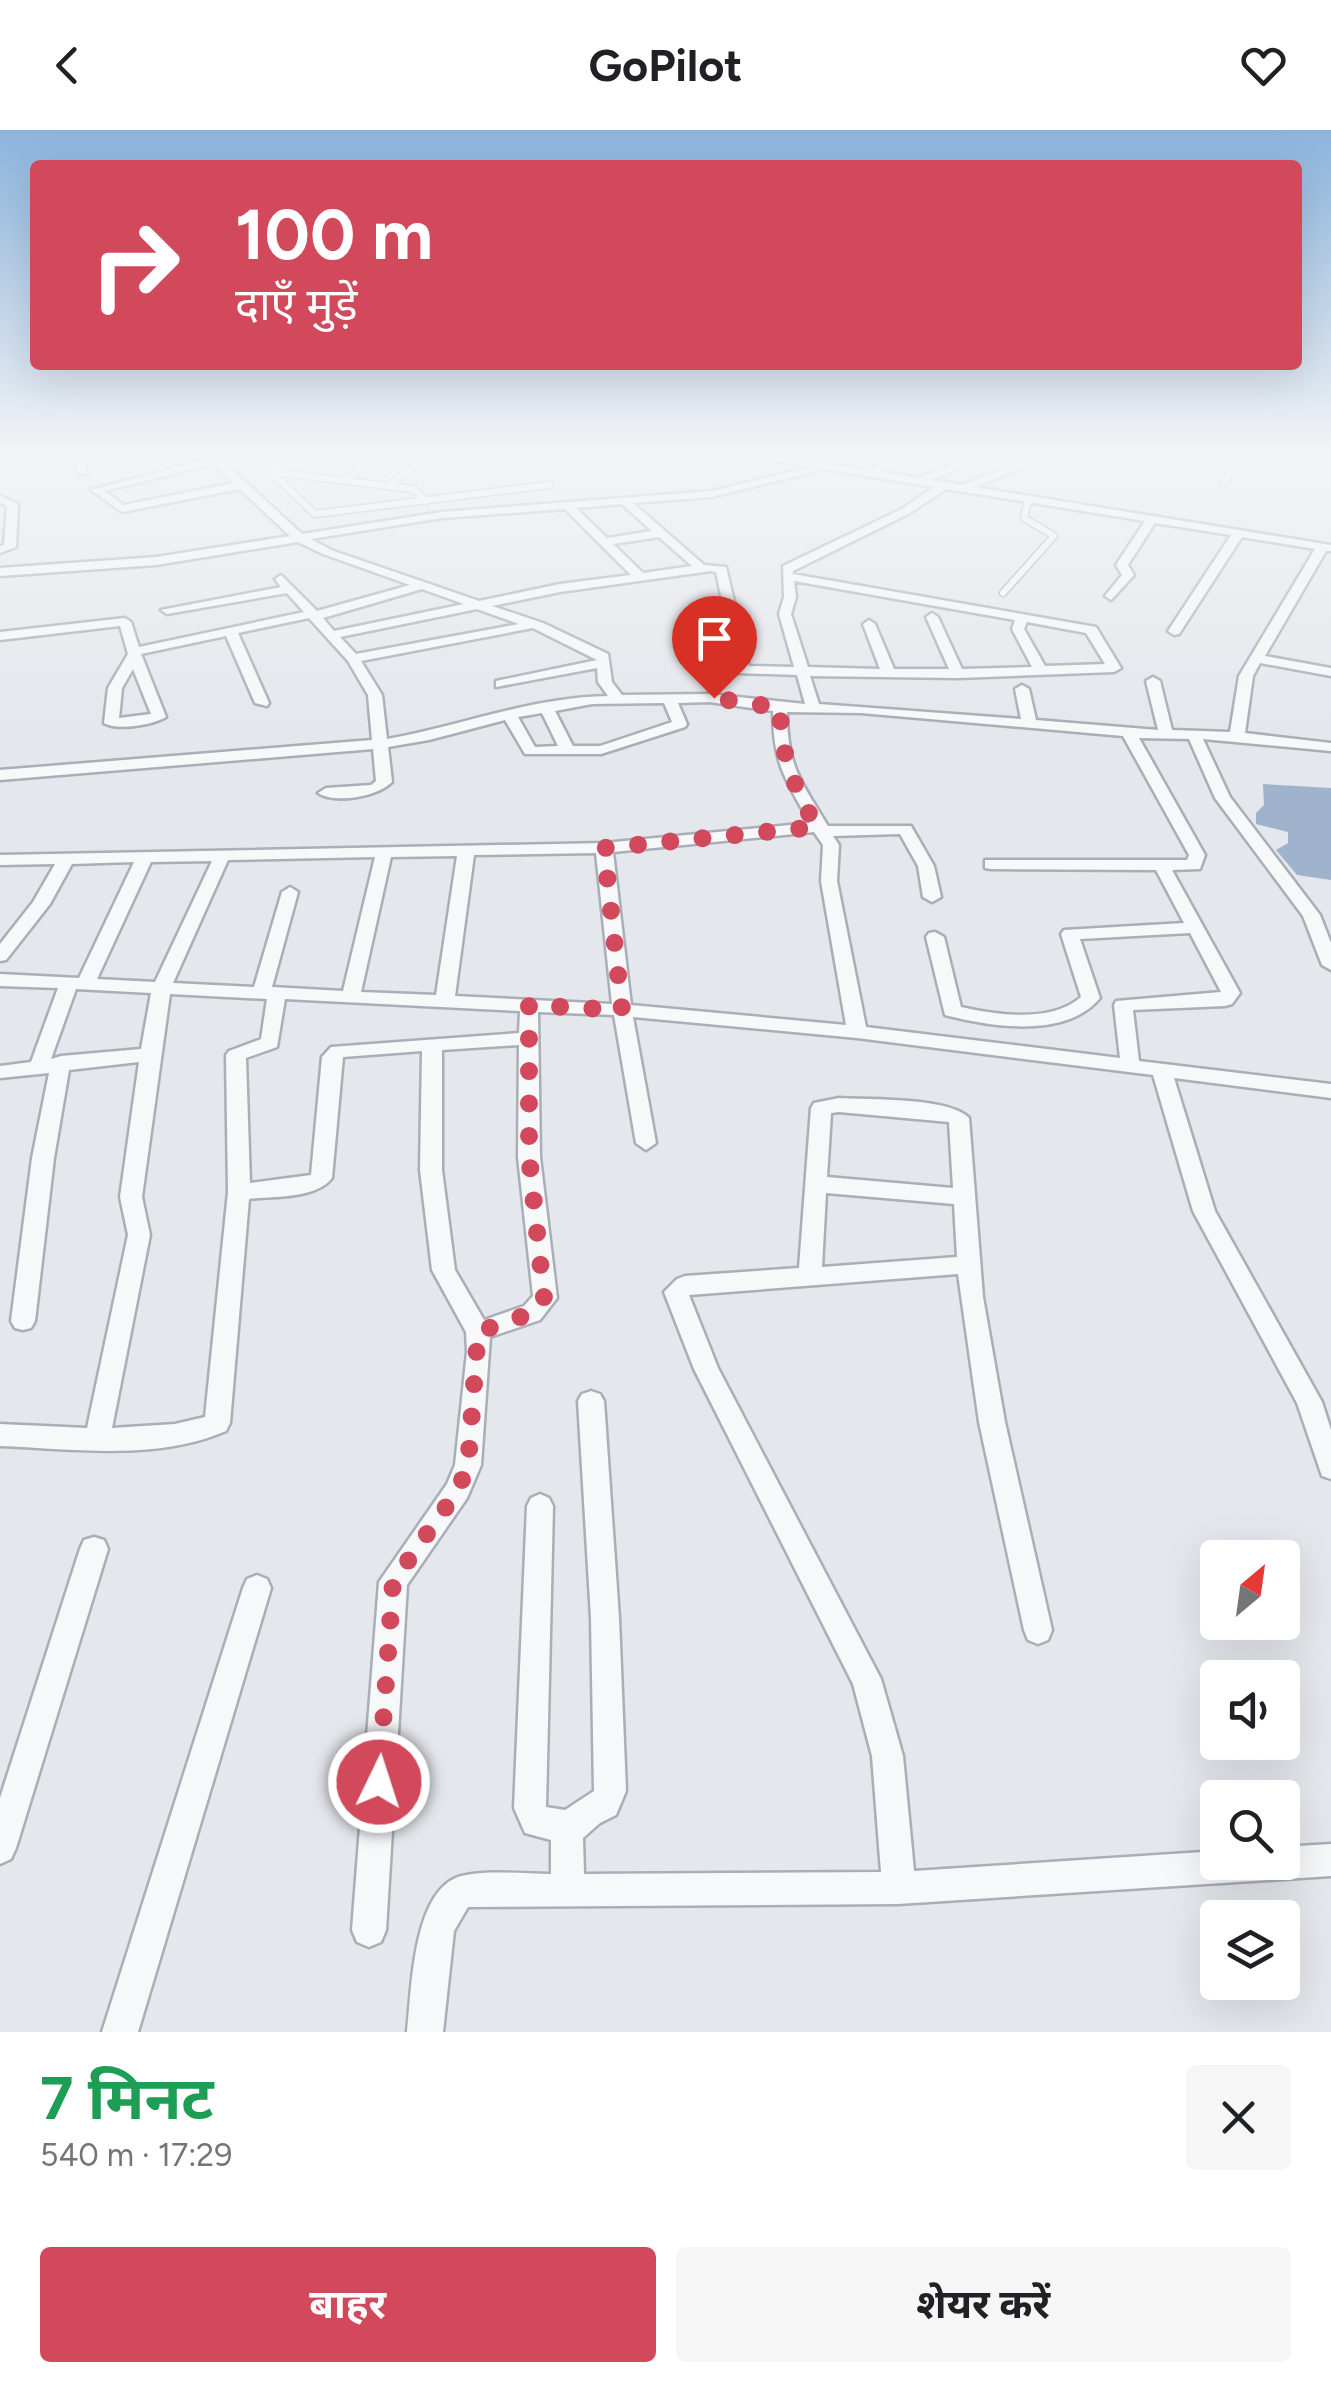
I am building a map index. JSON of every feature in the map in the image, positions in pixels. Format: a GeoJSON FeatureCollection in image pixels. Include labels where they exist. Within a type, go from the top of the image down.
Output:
{"type":"FeatureCollection","features":[{"type":"Feature","properties":{"kind":"street"},"geometry":{"type":"LineString","coordinates":[[0,572],[156,561],[265,542]]}},
{"type":"Feature","properties":{"kind":"street"},"geometry":{"type":"LineString","coordinates":[[308,542],[327,552],[533,625],[603,657],[604,682],[616,698]]}},
{"type":"Feature","properties":{"kind":"street"},"geometry":{"type":"LineString","coordinates":[[603,542],[638,575]]}},
{"type":"Feature","properties":{"kind":"street"},"geometry":{"type":"LineString","coordinates":[[672,542],[700,567]]}},
{"type":"Feature","properties":{"kind":"street"},"geometry":{"type":"LineString","coordinates":[[813,708],[785,614],[790,596],[787,576],[792,565],[840,542]]}},
{"type":"Feature","properties":{"kind":"street"},"geometry":{"type":"LineString","coordinates":[[1111,596],[1128,576],[1122,565],[1137,542]]}},
{"type":"Feature","properties":{"kind":"street"},"geometry":{"type":"LineString","coordinates":[[1174,631],[1233,542]]}},
{"type":"Feature","properties":{"kind":"street"},"geometry":{"type":"LineString","coordinates":[[1237,736],[1243,684],[1254,658],[1326,548],[1287,542]]}},
{"type":"Feature","properties":{"kind":"street"},"geometry":{"type":"LineString","coordinates":[[332,635],[475,604],[700,567],[722,570],[740,668],[958,674],[1114,668],[1092,631],[787,576]]}},
{"type":"Feature","properties":{"kind":"street"},"geometry":{"type":"LineString","coordinates":[[167,610],[285,584],[332,635],[375,695],[382,786],[326,793]]}},
{"type":"Feature","properties":{"kind":"street"},"geometry":{"type":"LineString","coordinates":[[0,636],[126,622],[134,654],[159,716],[112,724],[114,688],[134,654],[313,615],[420,586]]}},
{"type":"Feature","properties":{"kind":"street"},"geometry":{"type":"LineString","coordinates":[[932,617],[958,674]]}},
{"type":"Feature","properties":{"kind":"street"},"geometry":{"type":"LineString","coordinates":[[1022,617],[1018,630],[1041,672]]}},
{"type":"Feature","properties":{"kind":"street"},"geometry":{"type":"LineString","coordinates":[[869,624],[889,674]]}},
{"type":"Feature","properties":{"kind":"street"},"geometry":{"type":"LineString","coordinates":[[352,659],[533,625]]}},
{"type":"Feature","properties":{"kind":"street"},"geometry":{"type":"LineString","coordinates":[[230,631],[262,703]]}},
{"type":"Feature","properties":{"kind":"street"},"geometry":{"type":"LineString","coordinates":[[1254,658],[1331,672]]}},
{"type":"Feature","properties":{"kind":"street"},"geometry":{"type":"LineString","coordinates":[[501,684],[604,663]]}},
{"type":"Feature","properties":{"kind":"street"},"geometry":{"type":"LineString","coordinates":[[1153,681],[1166,735]]}},
{"type":"Feature","properties":{"kind":"street"},"geometry":{"type":"LineString","coordinates":[[1022,689],[1029,723]]}},
{"type":"Feature","properties":{"kind":"street"},"geometry":{"type":"LineString","coordinates":[[0,775],[381,744],[509,714],[616,698],[709,698],[780,708],[1166,735],[1237,736],[1331,747]]}},
{"type":"Feature","properties":{"kind":"street"},"geometry":{"type":"LineString","coordinates":[[509,714],[528,750],[600,750],[678,726],[670,700]]}},
{"type":"Feature","properties":{"kind":"street"},"geometry":{"type":"LineString","coordinates":[[546,707],[568,751]]}},
{"type":"Feature","properties":{"kind":"street"},"geometry":{"type":"LineString","coordinates":[[780,708],[780,747],[788,772],[833,855],[829,880],[857,1032]]}},
{"type":"Feature","properties":{"kind":"street"},"geometry":{"type":"LineString","coordinates":[[991,864],[1194,865],[1197,856],[1128,732]]}},
{"type":"Feature","properties":{"kind":"street"},"geometry":{"type":"LineString","coordinates":[[1194,735],[1224,798],[1311,915],[1331,965]]}},
{"type":"Feature","properties":{"kind":"street"},"geometry":{"type":"LineString","coordinates":[[0,860],[604,848],[818,829],[905,828],[926,866],[932,897]]}},
{"type":"Feature","properties":{"kind":"street"},"geometry":{"type":"LineString","coordinates":[[604,848],[622,1010],[646,1143]]}},
{"type":"Feature","properties":{"kind":"street"},"geometry":{"type":"LineString","coordinates":[[351,996],[384,852]]}},
{"type":"Feature","properties":{"kind":"street"},"geometry":{"type":"LineString","coordinates":[[444,1000],[466,852]]}},
{"type":"Feature","properties":{"kind":"street"},"geometry":{"type":"LineString","coordinates":[[24,1321],[51,1063],[77,984],[146,856]]}},
{"type":"Feature","properties":{"kind":"street"},"geometry":{"type":"LineString","coordinates":[[96,1439],[139,1236],[131,1197],[162,988],[222,856]]}},
{"type":"Feature","properties":{"kind":"street"},"geometry":{"type":"LineString","coordinates":[[0,956],[41,904],[67,857]]}},
{"type":"Feature","properties":{"kind":"street"},"geometry":{"type":"LineString","coordinates":[[1130,1064],[1123,1004],[1225,1000],[1231,994],[1192,928],[1162,866]]}},
{"type":"Feature","properties":{"kind":"street"},"geometry":{"type":"LineString","coordinates":[[0,1434],[96,1439],[201,1431],[221,1416],[239,1192],[236,1055],[270,1043],[269,993],[290,892]]}},
{"type":"Feature","properties":{"kind":"street"},"geometry":{"type":"LineString","coordinates":[[1311,915],[1331,916]]}},
{"type":"Feature","properties":{"kind":"street"},"geometry":{"type":"LineString","coordinates":[[936,938],[952,1011],[1050,1019],[1081,1008],[1091,998],[1070,934],[1192,928]]}},
{"type":"Feature","properties":{"kind":"street"},"geometry":{"type":"LineString","coordinates":[[0,980],[622,1010],[857,1032],[1331,1092]]}},
{"type":"Feature","properties":{"kind":"street"},"geometry":{"type":"LineString","coordinates":[[478,1332],[532,1313],[544,1298],[529,1156],[529,1005]]}},
{"type":"Feature","properties":{"kind":"street"},"geometry":{"type":"LineString","coordinates":[[239,1192],[314,1183],[321,1178],[334,1054],[529,1038]]}},
{"type":"Feature","properties":{"kind":"street"},"geometry":{"type":"LineString","coordinates":[[369,1930],[393,1582],[458,1490],[468,1465],[478,1332],[444,1270],[431,1170],[432,1044]]}},
{"type":"Feature","properties":{"kind":"street"},"geometry":{"type":"LineString","coordinates":[[0,1072],[150,1054]]}},
{"type":"Feature","properties":{"kind":"street"},"geometry":{"type":"LineString","coordinates":[[1161,1068],[1204,1211],[1310,1402],[1331,1468]]}},
{"type":"Feature","properties":{"kind":"street"},"geometry":{"type":"LineString","coordinates":[[810,1277],[821,1108],[838,1105],[944,1112],[959,1118],[970,1266],[992,1422],[1038,1630]]}},
{"type":"Feature","properties":{"kind":"street"},"geometry":{"type":"LineString","coordinates":[[814,1184],[965,1196]]}},
{"type":"Feature","properties":{"kind":"street"},"geometry":{"type":"LineString","coordinates":[[898,1888],[892,1772],[884,1726],[866,1679],[706,1370],[676,1295],[685,1285],[970,1266]]}},
{"type":"Feature","properties":{"kind":"street"},"geometry":{"type":"LineString","coordinates":[[569,1892],[569,1826],[578,1816],[605,1804],[610,1790],[605,1618],[590,1402]]}},
{"type":"Feature","properties":{"kind":"street"},"geometry":{"type":"LineString","coordinates":[[540,1506],[531,1816],[542,1824],[569,1826]]}},
{"type":"Feature","properties":{"kind":"street"},"geometry":{"type":"LineString","coordinates":[[0,1848],[94,1550]]}},
{"type":"Feature","properties":{"kind":"street"},"geometry":{"type":"LineString","coordinates":[[120,2032],[258,1588]]}},
{"type":"Feature","properties":{"kind":"street"},"geometry":{"type":"LineString","coordinates":[[425,2032],[446,1901],[464,1891],[898,1888],[1331,1860]]}},
{"type":"Feature","properties":{"kind":"lane"},"geometry":{"type":"LineString","coordinates":[[1003,593],[1049,542]]}},
{"type":"Feature","properties":{"kind":"water"},"geometry":{"type":"Polygon","coordinates":[[[1263,784],[1331,788],[1331,880],[1297,875],[1276,850],[1288,843],[1288,832],[1256,824],[1256,813],[1264,805],[1263,784]]]}},
{"type":"Feature","properties":{"kind":"route"},"geometry":{"type":"LineString","coordinates":[[379,1782],[393,1582],[458,1490],[468,1465],[478,1332],[532,1313],[541,1307],[544,1298],[529,1156],[529,1005],[622,1010],[604,848],[816,827],[780,747],[780,708],[714,698]]}}]}
